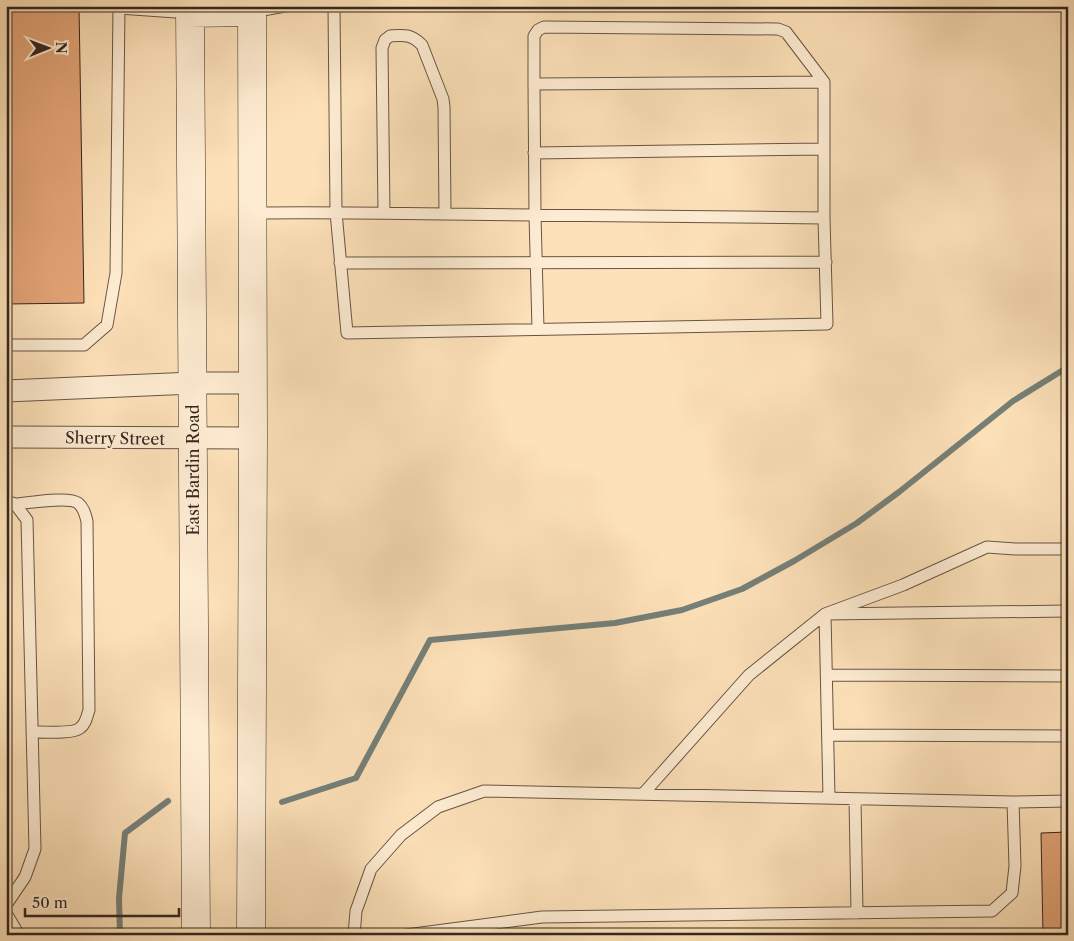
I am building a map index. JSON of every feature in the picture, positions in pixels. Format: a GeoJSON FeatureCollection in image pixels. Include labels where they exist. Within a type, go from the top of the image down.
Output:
{"type":"FeatureCollection","features":[{"type":"Feature","properties":{"kind":"street"},"geometry":{"type":"LineString","coordinates":[[190,10],[252,9],[251,935]]}},
{"type":"Feature","properties":{"kind":"street","name":"East Bardin Road"},"geometry":{"type":"LineString","coordinates":[[190,10],[196,935]]}},
{"type":"Feature","properties":{"kind":"street"},"geometry":{"type":"LineString","coordinates":[[6,391],[193,383],[253,383]]}},
{"type":"Feature","properties":{"kind":"street","name":"Sherry Street"},"geometry":{"type":"LineString","coordinates":[[6,438],[253,438]]}},
{"type":"Feature","properties":{"kind":"lane"},"geometry":{"type":"LineString","coordinates":[[252,9],[285,6]]}},
{"type":"Feature","properties":{"kind":"lane"},"geometry":{"type":"LineString","coordinates":[[334,6],[336,212],[347,333],[827,324],[824,218],[824,82],[786,32],[778,29],[544,27],[538,30],[534,36],[534,153],[538,329]]}},
{"type":"Feature","properties":{"kind":"lane"},"geometry":{"type":"LineString","coordinates":[[6,345],[84,345],[107,325],[116,274],[119,7],[190,10]]}},
{"type":"Feature","properties":{"kind":"lane"},"geometry":{"type":"LineString","coordinates":[[384,213],[382,48],[385,40],[390,36],[408,35],[422,45],[443,99],[445,214]]}},
{"type":"Feature","properties":{"kind":"lane"},"geometry":{"type":"LineString","coordinates":[[534,84],[824,82]]}},
{"type":"Feature","properties":{"kind":"lane"},"geometry":{"type":"LineString","coordinates":[[534,153],[824,149]]}},
{"type":"Feature","properties":{"kind":"lane"},"geometry":{"type":"LineString","coordinates":[[252,213],[336,212],[824,218]]}},
{"type":"Feature","properties":{"kind":"lane"},"geometry":{"type":"LineString","coordinates":[[340,263],[826,262]]}},
{"type":"Feature","properties":{"kind":"lane"},"geometry":{"type":"LineString","coordinates":[[11,502],[66,499],[77,502],[83,509],[87,521],[89,710],[86,722],[80,729],[73,732],[32,732]]}},
{"type":"Feature","properties":{"kind":"lane"},"geometry":{"type":"LineString","coordinates":[[6,905],[25,877],[35,850],[27,520],[11,502]]}},
{"type":"Feature","properties":{"kind":"lane"},"geometry":{"type":"LineString","coordinates":[[643,794],[749,675],[825,614],[903,585],[987,547],[1068,549]]}},
{"type":"Feature","properties":{"kind":"lane"},"geometry":{"type":"LineString","coordinates":[[825,614],[1068,611]]}},
{"type":"Feature","properties":{"kind":"lane"},"geometry":{"type":"LineString","coordinates":[[825,614],[830,798]]}},
{"type":"Feature","properties":{"kind":"lane"},"geometry":{"type":"LineString","coordinates":[[827,675],[1068,676]]}},
{"type":"Feature","properties":{"kind":"lane"},"geometry":{"type":"LineString","coordinates":[[828,735],[1068,736]]}},
{"type":"Feature","properties":{"kind":"lane"},"geometry":{"type":"LineString","coordinates":[[354,935],[356,911],[371,869],[401,835],[438,807],[484,792],[1013,802],[1068,801]]}},
{"type":"Feature","properties":{"kind":"lane"},"geometry":{"type":"LineString","coordinates":[[855,799],[857,913]]}},
{"type":"Feature","properties":{"kind":"lane"},"geometry":{"type":"LineString","coordinates":[[406,935],[542,917],[992,912],[1012,893],[1015,866],[1013,802]]}},
{"type":"Feature","properties":{"kind":"lane"},"geometry":{"type":"LineString","coordinates":[[6,914],[19,935]]}},
{"type":"Feature","properties":{"kind":"building"},"geometry":{"type":"Polygon","coordinates":[[[6,6],[79,6],[84,303],[6,304],[6,6]]]}},
{"type":"Feature","properties":{"kind":"building"},"geometry":{"type":"Polygon","coordinates":[[[1068,832],[1068,935],[1043,935],[1041,833],[1068,832]]]}},
{"type":"Feature","properties":{"kind":"waterway"},"geometry":{"type":"LineString","coordinates":[[282,802],[356,778],[430,640],[615,623],[682,610],[742,589],[794,561],[857,523],[1013,401],[1068,367]]}},
{"type":"Feature","properties":{"kind":"waterway"},"geometry":{"type":"LineString","coordinates":[[120,935],[119,898],[125,833],[168,801]]}}]}
